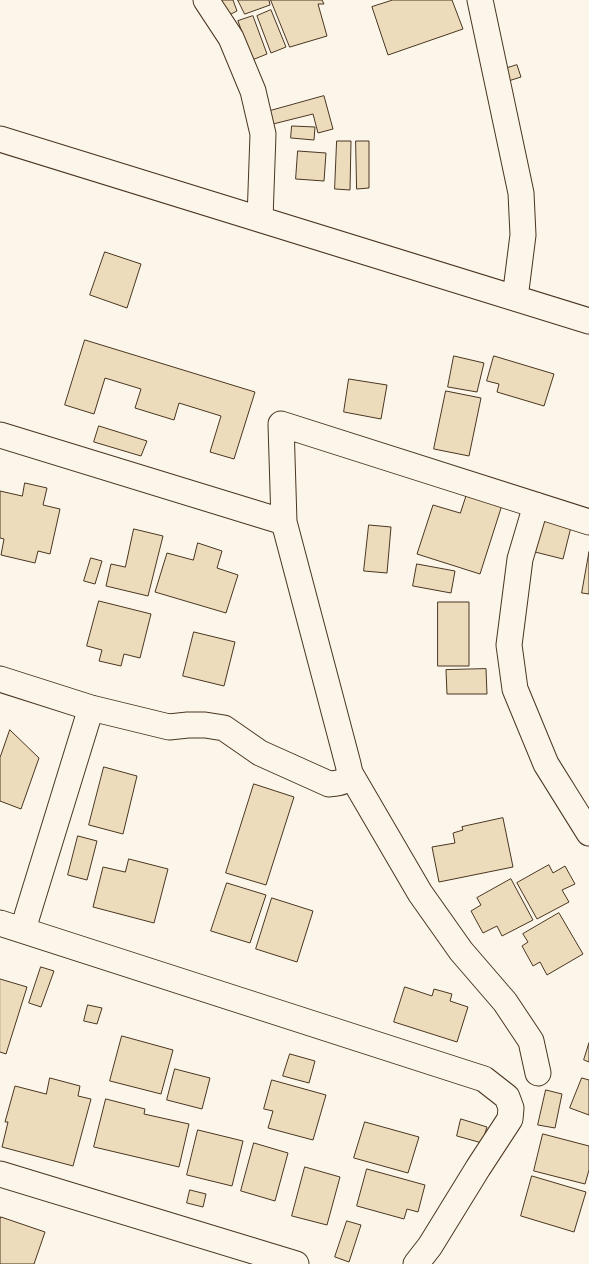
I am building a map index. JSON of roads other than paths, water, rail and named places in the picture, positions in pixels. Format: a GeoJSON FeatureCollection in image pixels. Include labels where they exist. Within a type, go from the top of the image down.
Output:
{"type":"FeatureCollection","features":[{"type":"Feature","properties":{"kind":"street"},"geometry":{"type":"LineString","coordinates":[[206,0],[231,38],[253,90],[263,134],[260,219]]}},
{"type":"Feature","properties":{"kind":"street"},"geometry":{"type":"LineString","coordinates":[[480,0],[521,193],[523,235],[515,298]]}},
{"type":"Feature","properties":{"kind":"street"},"geometry":{"type":"LineString","coordinates":[[0,139],[589,321]]}},
{"type":"Feature","properties":{"kind":"street"},"geometry":{"type":"LineString","coordinates":[[538,1073],[531,1040],[505,1002],[461,952],[420,893],[350,773],[284,522],[281,424],[589,522]]}},
{"type":"Feature","properties":{"kind":"street"},"geometry":{"type":"LineString","coordinates":[[0,436],[284,522]]}},
{"type":"Feature","properties":{"kind":"street"},"geometry":{"type":"LineString","coordinates":[[536,505],[520,559],[509,645],[515,689],[546,764],[589,832]]}},
{"type":"Feature","properties":{"kind":"street"},"geometry":{"type":"LineString","coordinates":[[0,679],[91,708],[169,727],[197,725],[224,728],[260,753],[329,784],[339,784],[350,773]]}},
{"type":"Feature","properties":{"kind":"street"},"geometry":{"type":"LineString","coordinates":[[91,708],[11,926],[484,1079],[506,1097],[511,1108],[510,1119],[430,1246],[416,1264]]}},
{"type":"Feature","properties":{"kind":"street"},"geometry":{"type":"LineString","coordinates":[[0,1174],[296,1264]]}}]}
